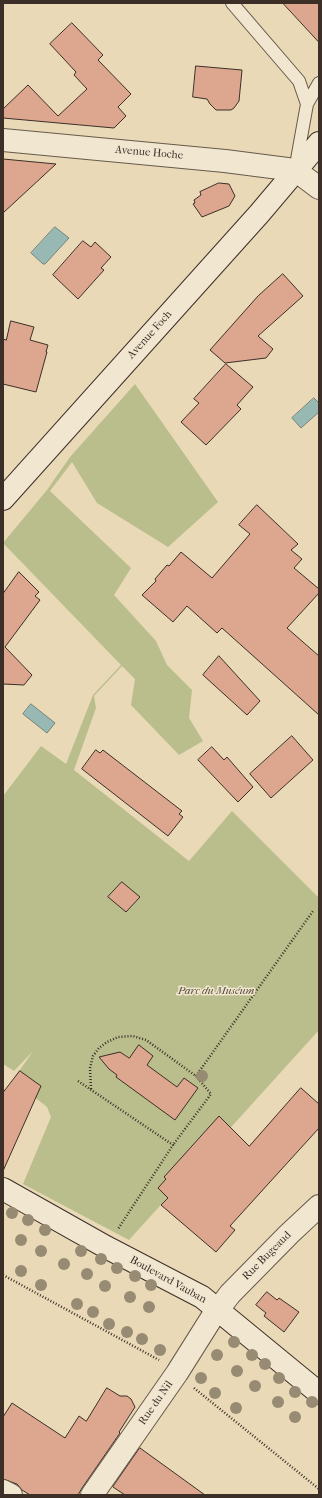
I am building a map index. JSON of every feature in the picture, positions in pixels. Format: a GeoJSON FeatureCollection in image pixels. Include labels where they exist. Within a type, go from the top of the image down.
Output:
{"type":"FeatureCollection","features":[{"type":"Feature","properties":{"kind":"main road","name":"Avenue Hoche"},"geometry":{"type":"LineString","coordinates":[[3,140],[225,160],[295,170]]}},
{"type":"Feature","properties":{"kind":"main road","name":"Avenue Foch"},"geometry":{"type":"LineString","coordinates":[[3,500],[259,214],[318,144]]}},
{"type":"Feature","properties":{"kind":"main road"},"geometry":{"type":"LineString","coordinates":[[295,170],[319,188]]}},
{"type":"Feature","properties":{"kind":"main road","name":"Boulevard Vauban"},"geometry":{"type":"LineString","coordinates":[[3,1189],[106,1247],[202,1297],[319,1393]]}},
{"type":"Feature","properties":{"kind":"main road","name":"Rue Bugeaud"},"geometry":{"type":"LineString","coordinates":[[218,1310],[230,1294],[319,1206]]}},
{"type":"Feature","properties":{"kind":"main road","name":"Rue du Nil"},"geometry":{"type":"LineString","coordinates":[[92,1495],[177,1373],[218,1310]]}},
{"type":"Feature","properties":{"kind":"main road"},"geometry":{"type":"LineString","coordinates":[[3,1491],[11,1495]]}},
{"type":"Feature","properties":{"kind":"lane"},"geometry":{"type":"LineString","coordinates":[[232,3],[299,81],[307,104]]}},
{"type":"Feature","properties":{"kind":"lane"},"geometry":{"type":"LineString","coordinates":[[295,170],[307,104],[319,83]]}},
{"type":"Feature","properties":{"kind":"path"},"geometry":{"type":"LineString","coordinates":[[196,1076],[313,911]]}},
{"type":"Feature","properties":{"kind":"path"},"geometry":{"type":"LineString","coordinates":[[91,1089],[90,1068],[93,1056],[99,1048],[118,1037],[133,1036],[146,1040],[196,1076],[211,1094],[173,1145],[116,1233]]}},
{"type":"Feature","properties":{"kind":"path"},"geometry":{"type":"LineString","coordinates":[[78,1081],[173,1145]]}},
{"type":"Feature","properties":{"kind":"green space","name":"Parc du Muséum"},"geometry":{"type":"Polygon","coordinates":[[[135,384],[218,502],[168,547],[97,503],[72,462],[50,491],[131,568],[114,595],[156,641],[167,665],[192,690],[189,718],[203,741],[179,755],[131,705],[135,679],[122,666],[94,696],[96,708],[74,770],[189,861],[232,811],[319,898],[319,1030],[129,1240],[23,1184],[51,1117],[47,1107],[13,1080],[33,1051],[14,1071],[3,1064],[3,796],[41,746],[66,764],[93,695],[121,665],[3,543],[47,490],[70,457],[135,384]]]}},
{"type":"Feature","properties":{"kind":"water"},"geometry":{"type":"Polygon","coordinates":[[[55,227],[69,238],[45,264],[43,264],[31,253],[55,227]]]}},
{"type":"Feature","properties":{"kind":"water"},"geometry":{"type":"Polygon","coordinates":[[[314,398],[319,403],[319,412],[301,428],[292,418],[314,398]]]}},
{"type":"Feature","properties":{"kind":"water"},"geometry":{"type":"Polygon","coordinates":[[[31,704],[55,723],[47,733],[23,714],[31,704]]]}},
{"type":"Feature","properties":{"kind":"building"},"geometry":{"type":"Polygon","coordinates":[[[283,3],[319,3],[319,42],[283,3]]]}},
{"type":"Feature","properties":{"kind":"building"},"geometry":{"type":"Polygon","coordinates":[[[72,23],[103,55],[98,60],[131,94],[118,107],[126,116],[114,128],[3,118],[3,109],[28,85],[58,116],[87,89],[74,75],[76,72],[50,44],[72,23]]]}},
{"type":"Feature","properties":{"kind":"building"},"geometry":{"type":"Polygon","coordinates":[[[196,66],[242,70],[239,101],[234,108],[231,110],[216,110],[207,99],[193,97],[196,66]]]}},
{"type":"Feature","properties":{"kind":"building"},"geometry":{"type":"Polygon","coordinates":[[[3,159],[56,164],[3,213],[3,159]]]}},
{"type":"Feature","properties":{"kind":"building"},"geometry":{"type":"Polygon","coordinates":[[[219,183],[229,184],[235,196],[229,206],[202,217],[193,204],[195,203],[194,200],[201,195],[200,192],[219,183]]]}},
{"type":"Feature","properties":{"kind":"building"},"geometry":{"type":"Polygon","coordinates":[[[83,241],[91,247],[95,242],[111,257],[101,268],[104,270],[78,299],[53,275],[83,241]]]}},
{"type":"Feature","properties":{"kind":"building"},"geometry":{"type":"Polygon","coordinates":[[[283,274],[303,296],[258,336],[273,349],[266,358],[225,363],[210,350],[258,296],[283,274]]]}},
{"type":"Feature","properties":{"kind":"building"},"geometry":{"type":"Polygon","coordinates":[[[11,321],[34,327],[30,340],[48,345],[36,392],[3,384],[3,339],[6,340],[11,321]]]}},
{"type":"Feature","properties":{"kind":"building"},"geometry":{"type":"Polygon","coordinates":[[[226,364],[253,387],[237,405],[241,409],[206,445],[181,422],[199,403],[194,399],[226,364]]]}},
{"type":"Feature","properties":{"kind":"building"},"geometry":{"type":"Polygon","coordinates":[[[257,505],[298,544],[291,550],[302,559],[294,568],[319,589],[319,593],[287,628],[319,656],[319,715],[222,628],[217,633],[187,606],[173,622],[142,595],[156,581],[155,579],[167,565],[169,566],[181,552],[212,578],[250,534],[239,525],[257,505]]]}},
{"type":"Feature","properties":{"kind":"building"},"geometry":{"type":"Polygon","coordinates":[[[19,572],[39,592],[35,596],[40,600],[5,647],[32,675],[24,685],[3,684],[3,594],[19,572]]]}},
{"type":"Feature","properties":{"kind":"building"},"geometry":{"type":"Polygon","coordinates":[[[219,656],[260,701],[247,715],[203,675],[219,656]]]}},
{"type":"Feature","properties":{"kind":"building"},"geometry":{"type":"Polygon","coordinates":[[[292,736],[313,760],[271,798],[250,774],[292,736]]]}},
{"type":"Feature","properties":{"kind":"building"},"geometry":{"type":"Polygon","coordinates":[[[212,747],[224,760],[227,757],[253,787],[238,802],[198,760],[212,747]]]}},
{"type":"Feature","properties":{"kind":"building"},"geometry":{"type":"Polygon","coordinates":[[[96,750],[100,753],[103,750],[182,811],[179,814],[183,817],[168,836],[82,769],[96,750]]]}},
{"type":"Feature","properties":{"kind":"building"},"geometry":{"type":"Polygon","coordinates":[[[122,882],[140,897],[126,912],[108,897],[122,882]]]}},
{"type":"Feature","properties":{"kind":"building"},"geometry":{"type":"Polygon","coordinates":[[[139,1045],[153,1056],[147,1065],[177,1087],[184,1078],[198,1088],[175,1120],[116,1077],[117,1075],[109,1069],[99,1057],[120,1052],[129,1058],[139,1045]]]}},
{"type":"Feature","properties":{"kind":"building"},"geometry":{"type":"Polygon","coordinates":[[[20,1071],[41,1086],[3,1171],[3,1093],[20,1071]]]}},
{"type":"Feature","properties":{"kind":"building"},"geometry":{"type":"Polygon","coordinates":[[[301,1088],[319,1104],[319,1128],[230,1226],[235,1230],[216,1252],[161,1205],[168,1198],[158,1188],[166,1179],[164,1177],[219,1116],[249,1146],[301,1088]]]}},
{"type":"Feature","properties":{"kind":"building"},"geometry":{"type":"Polygon","coordinates":[[[267,1292],[277,1300],[279,1298],[299,1312],[284,1332],[264,1316],[266,1313],[256,1305],[267,1292]]]}},
{"type":"Feature","properties":{"kind":"building"},"geometry":{"type":"Polygon","coordinates":[[[107,1388],[120,1396],[127,1396],[131,1399],[135,1407],[119,1432],[120,1433],[78,1495],[30,1495],[22,1490],[17,1484],[3,1479],[3,1417],[12,1403],[65,1438],[79,1416],[86,1421],[107,1388]]]}},
{"type":"Feature","properties":{"kind":"building"},"geometry":{"type":"Polygon","coordinates":[[[140,1448],[205,1495],[125,1495],[113,1487],[140,1448]]]}}]}
